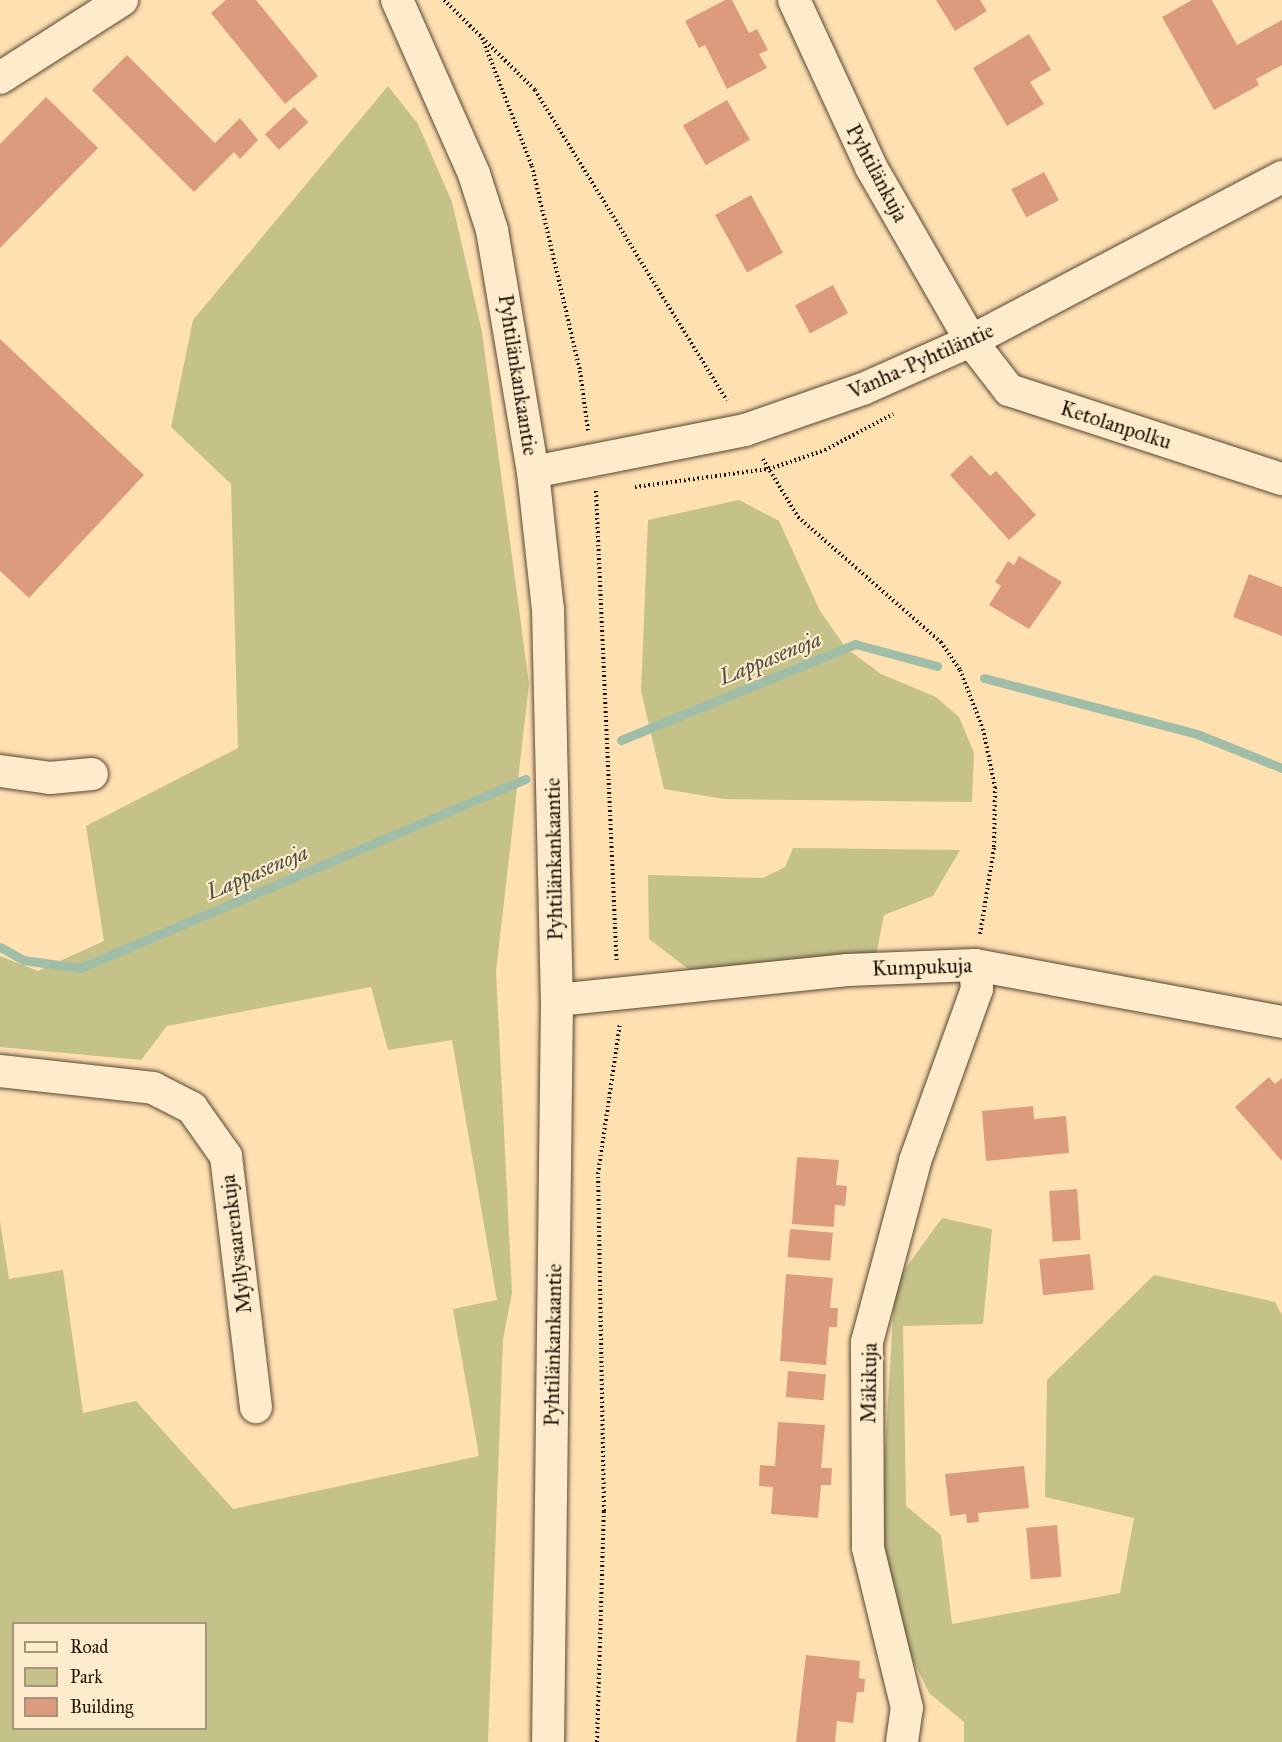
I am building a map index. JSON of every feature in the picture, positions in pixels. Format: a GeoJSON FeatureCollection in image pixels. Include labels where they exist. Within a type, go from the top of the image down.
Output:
{"type":"FeatureCollection","features":[{"type":"Feature","properties":{"kind":"street"},"geometry":{"type":"LineString","coordinates":[[0,78],[122,0]]}},
{"type":"Feature","properties":{"kind":"street","name":"Pyhtilänkankaantie"},"geometry":{"type":"LineString","coordinates":[[397,0],[474,174],[492,230],[533,472],[548,609],[557,1000],[548,1742]]}},
{"type":"Feature","properties":{"kind":"street","name":"Pyhtilänkuja"},"geometry":{"type":"LineString","coordinates":[[794,0],[871,167],[971,341]]}},
{"type":"Feature","properties":{"kind":"street","name":"Vanha-Pyhtiläntie"},"geometry":{"type":"LineString","coordinates":[[533,472],[745,430],[863,389],[971,341],[1282,177]]}},
{"type":"Feature","properties":{"kind":"street","name":"Ketolanpolku"},"geometry":{"type":"LineString","coordinates":[[971,341],[1009,390],[1282,479]]}},
{"type":"Feature","properties":{"kind":"street"},"geometry":{"type":"LineString","coordinates":[[0,771],[50,778],[92,774]]}},
{"type":"Feature","properties":{"kind":"street","name":"Kumpukuja"},"geometry":{"type":"LineString","coordinates":[[557,1000],[847,970],[975,965],[1282,1022]]}},
{"type":"Feature","properties":{"kind":"street","name":"Mäkikuja"},"geometry":{"type":"LineString","coordinates":[[902,1742],[907,1708],[868,1548],[867,1342],[915,1161],[977,989],[975,965]]}},
{"type":"Feature","properties":{"kind":"street","name":"Myllysaarenkuja"},"geometry":{"type":"LineString","coordinates":[[0,1071],[153,1088],[192,1108],[226,1156],[256,1407]]}},
{"type":"Feature","properties":{"kind":"path"},"geometry":{"type":"LineString","coordinates":[[444,0],[535,90],[798,518],[941,642],[960,670],[983,729],[995,787],[994,848],[975,965]]}},
{"type":"Feature","properties":{"kind":"path"},"geometry":{"type":"LineString","coordinates":[[482,38],[532,166],[580,371],[592,460],[621,1040],[598,1174],[604,1511],[597,1742]]}},
{"type":"Feature","properties":{"kind":"green space"},"geometry":{"type":"Polygon","coordinates":[[[388,86],[418,124],[452,202],[482,332],[529,684],[496,971],[512,1293],[503,1339],[488,1742],[0,1742],[0,1221],[9,1279],[63,1270],[83,1413],[136,1401],[233,1509],[479,1456],[453,1309],[497,1300],[452,1040],[388,1050],[371,987],[167,1026],[141,1060],[0,1047],[0,956],[38,971],[104,941],[86,826],[238,748],[231,484],[171,427],[193,320],[388,86]]]}},
{"type":"Feature","properties":{"kind":"green space"},"geometry":{"type":"Polygon","coordinates":[[[739,500],[779,521],[820,611],[846,648],[881,674],[936,697],[959,717],[974,753],[972,802],[724,799],[664,789],[641,691],[648,520],[739,500]]]}},
{"type":"Feature","properties":{"kind":"green space"},"geometry":{"type":"Polygon","coordinates":[[[793,848],[960,850],[933,896],[884,915],[876,955],[691,971],[649,939],[648,875],[763,878],[785,867],[793,848]]]}},
{"type":"Feature","properties":{"kind":"green space"},"geometry":{"type":"Polygon","coordinates":[[[942,1218],[992,1229],[983,1324],[903,1326],[906,1506],[941,1535],[952,1624],[1120,1593],[1134,1518],[1045,1497],[1047,1380],[1154,1275],[1275,1302],[1282,1315],[1282,1742],[964,1742],[964,1722],[929,1693],[896,1624],[881,1517],[895,1283],[942,1218]]]}},
{"type":"Feature","properties":{"kind":"building"},"geometry":{"type":"Polygon","coordinates":[[[226,0],[256,0],[318,76],[285,104],[211,13],[226,0]]]}},
{"type":"Feature","properties":{"kind":"building"},"geometry":{"type":"Polygon","coordinates":[[[725,0],[732,0],[749,33],[757,29],[768,50],[759,54],[767,68],[727,89],[705,45],[699,48],[685,21],[725,0]]]}},
{"type":"Feature","properties":{"kind":"building"},"geometry":{"type":"Polygon","coordinates":[[[936,0],[980,0],[987,11],[955,31],[936,0]]]}},
{"type":"Feature","properties":{"kind":"building"},"geometry":{"type":"Polygon","coordinates":[[[1192,0],[1212,0],[1237,45],[1282,20],[1282,65],[1256,79],[1259,85],[1214,110],[1162,17],[1192,0]]]}},
{"type":"Feature","properties":{"kind":"building"},"geometry":{"type":"Polygon","coordinates":[[[1029,34],[1051,70],[1030,82],[1044,104],[1007,126],[973,68],[1029,34]]]}},
{"type":"Feature","properties":{"kind":"building"},"geometry":{"type":"Polygon","coordinates":[[[127,55],[215,143],[240,118],[258,140],[240,159],[234,152],[194,192],[92,90],[127,55]]]}},
{"type":"Feature","properties":{"kind":"building"},"geometry":{"type":"Polygon","coordinates":[[[46,97],[98,148],[0,248],[0,144],[46,97]]]}},
{"type":"Feature","properties":{"kind":"building"},"geometry":{"type":"Polygon","coordinates":[[[727,100],[750,140],[706,165],[683,126],[727,100]]]}},
{"type":"Feature","properties":{"kind":"building"},"geometry":{"type":"Polygon","coordinates":[[[294,107],[308,122],[279,150],[265,134],[294,107]]]}},
{"type":"Feature","properties":{"kind":"building"},"geometry":{"type":"Polygon","coordinates":[[[1044,172],[1059,200],[1026,218],[1011,189],[1044,172]]]}},
{"type":"Feature","properties":{"kind":"building"},"geometry":{"type":"Polygon","coordinates":[[[751,195],[783,253],[747,273],[715,215],[751,195]]]}},
{"type":"Feature","properties":{"kind":"building"},"geometry":{"type":"Polygon","coordinates":[[[833,285],[848,313],[810,333],[795,305],[833,285]]]}},
{"type":"Feature","properties":{"kind":"building"},"geometry":{"type":"Polygon","coordinates":[[[0,339],[144,475],[29,598],[0,571],[0,339]]]}},
{"type":"Feature","properties":{"kind":"building"},"geometry":{"type":"Polygon","coordinates":[[[971,455],[990,476],[996,471],[1036,515],[1009,540],[950,475],[971,455]]]}},
{"type":"Feature","properties":{"kind":"building"},"geometry":{"type":"Polygon","coordinates":[[[1019,556],[1062,582],[1029,629],[989,605],[1001,586],[995,582],[1008,561],[1014,565],[1019,556]]]}},
{"type":"Feature","properties":{"kind":"building"},"geometry":{"type":"Polygon","coordinates":[[[1249,574],[1282,587],[1282,636],[1233,617],[1249,574]]]}},
{"type":"Feature","properties":{"kind":"building"},"geometry":{"type":"Polygon","coordinates":[[[1269,1077],[1275,1084],[1282,1078],[1282,1161],[1235,1107],[1269,1077]]]}},
{"type":"Feature","properties":{"kind":"building"},"geometry":{"type":"Polygon","coordinates":[[[1033,1106],[1034,1119],[1066,1116],[1069,1153],[986,1161],[982,1111],[1033,1106]]]}},
{"type":"Feature","properties":{"kind":"building"},"geometry":{"type":"Polygon","coordinates":[[[797,1157],[839,1160],[836,1185],[847,1186],[845,1206],[835,1205],[834,1227],[792,1224],[797,1157]]]}},
{"type":"Feature","properties":{"kind":"building"},"geometry":{"type":"Polygon","coordinates":[[[1077,1189],[1081,1240],[1053,1242],[1049,1191],[1077,1189]]]}},
{"type":"Feature","properties":{"kind":"building"},"geometry":{"type":"Polygon","coordinates":[[[790,1229],[833,1233],[830,1261],[788,1257],[790,1229]]]}},
{"type":"Feature","properties":{"kind":"building"},"geometry":{"type":"Polygon","coordinates":[[[1090,1254],[1094,1290],[1043,1295],[1039,1259],[1090,1254]]]}},
{"type":"Feature","properties":{"kind":"building"},"geometry":{"type":"Polygon","coordinates":[[[786,1274],[833,1278],[830,1308],[838,1308],[837,1327],[829,1327],[826,1365],[780,1361],[786,1274]]]}},
{"type":"Feature","properties":{"kind":"building"},"geometry":{"type":"Polygon","coordinates":[[[788,1371],[826,1374],[824,1400],[786,1397],[788,1371]]]}},
{"type":"Feature","properties":{"kind":"building"},"geometry":{"type":"Polygon","coordinates":[[[778,1422],[825,1425],[821,1468],[832,1468],[831,1485],[821,1485],[818,1518],[771,1514],[773,1487],[759,1486],[760,1465],[775,1466],[778,1422]]]}},
{"type":"Feature","properties":{"kind":"building"},"geometry":{"type":"Polygon","coordinates":[[[1024,1466],[1029,1508],[978,1513],[979,1522],[967,1523],[966,1514],[950,1516],[945,1474],[1024,1466]]]}},
{"type":"Feature","properties":{"kind":"building"},"geometry":{"type":"Polygon","coordinates":[[[1057,1525],[1062,1577],[1031,1580],[1026,1528],[1057,1525]]]}},
{"type":"Feature","properties":{"kind":"building"},"geometry":{"type":"Polygon","coordinates":[[[806,1655],[860,1661],[859,1678],[865,1679],[864,1692],[857,1692],[853,1723],[837,1721],[835,1742],[796,1742],[806,1655]]]}},
{"type":"Feature","properties":{"kind":"waterway","name":"Lappasenoja"},"geometry":{"type":"LineString","coordinates":[[621,740],[855,644],[937,666]]}},
{"type":"Feature","properties":{"kind":"waterway","name":"Lappasenoja"},"geometry":{"type":"LineString","coordinates":[[984,678],[1197,734],[1282,768]]}},
{"type":"Feature","properties":{"kind":"waterway","name":"Lappasenoja"},"geometry":{"type":"LineString","coordinates":[[0,947],[23,960],[80,968],[526,779]]}}]}
